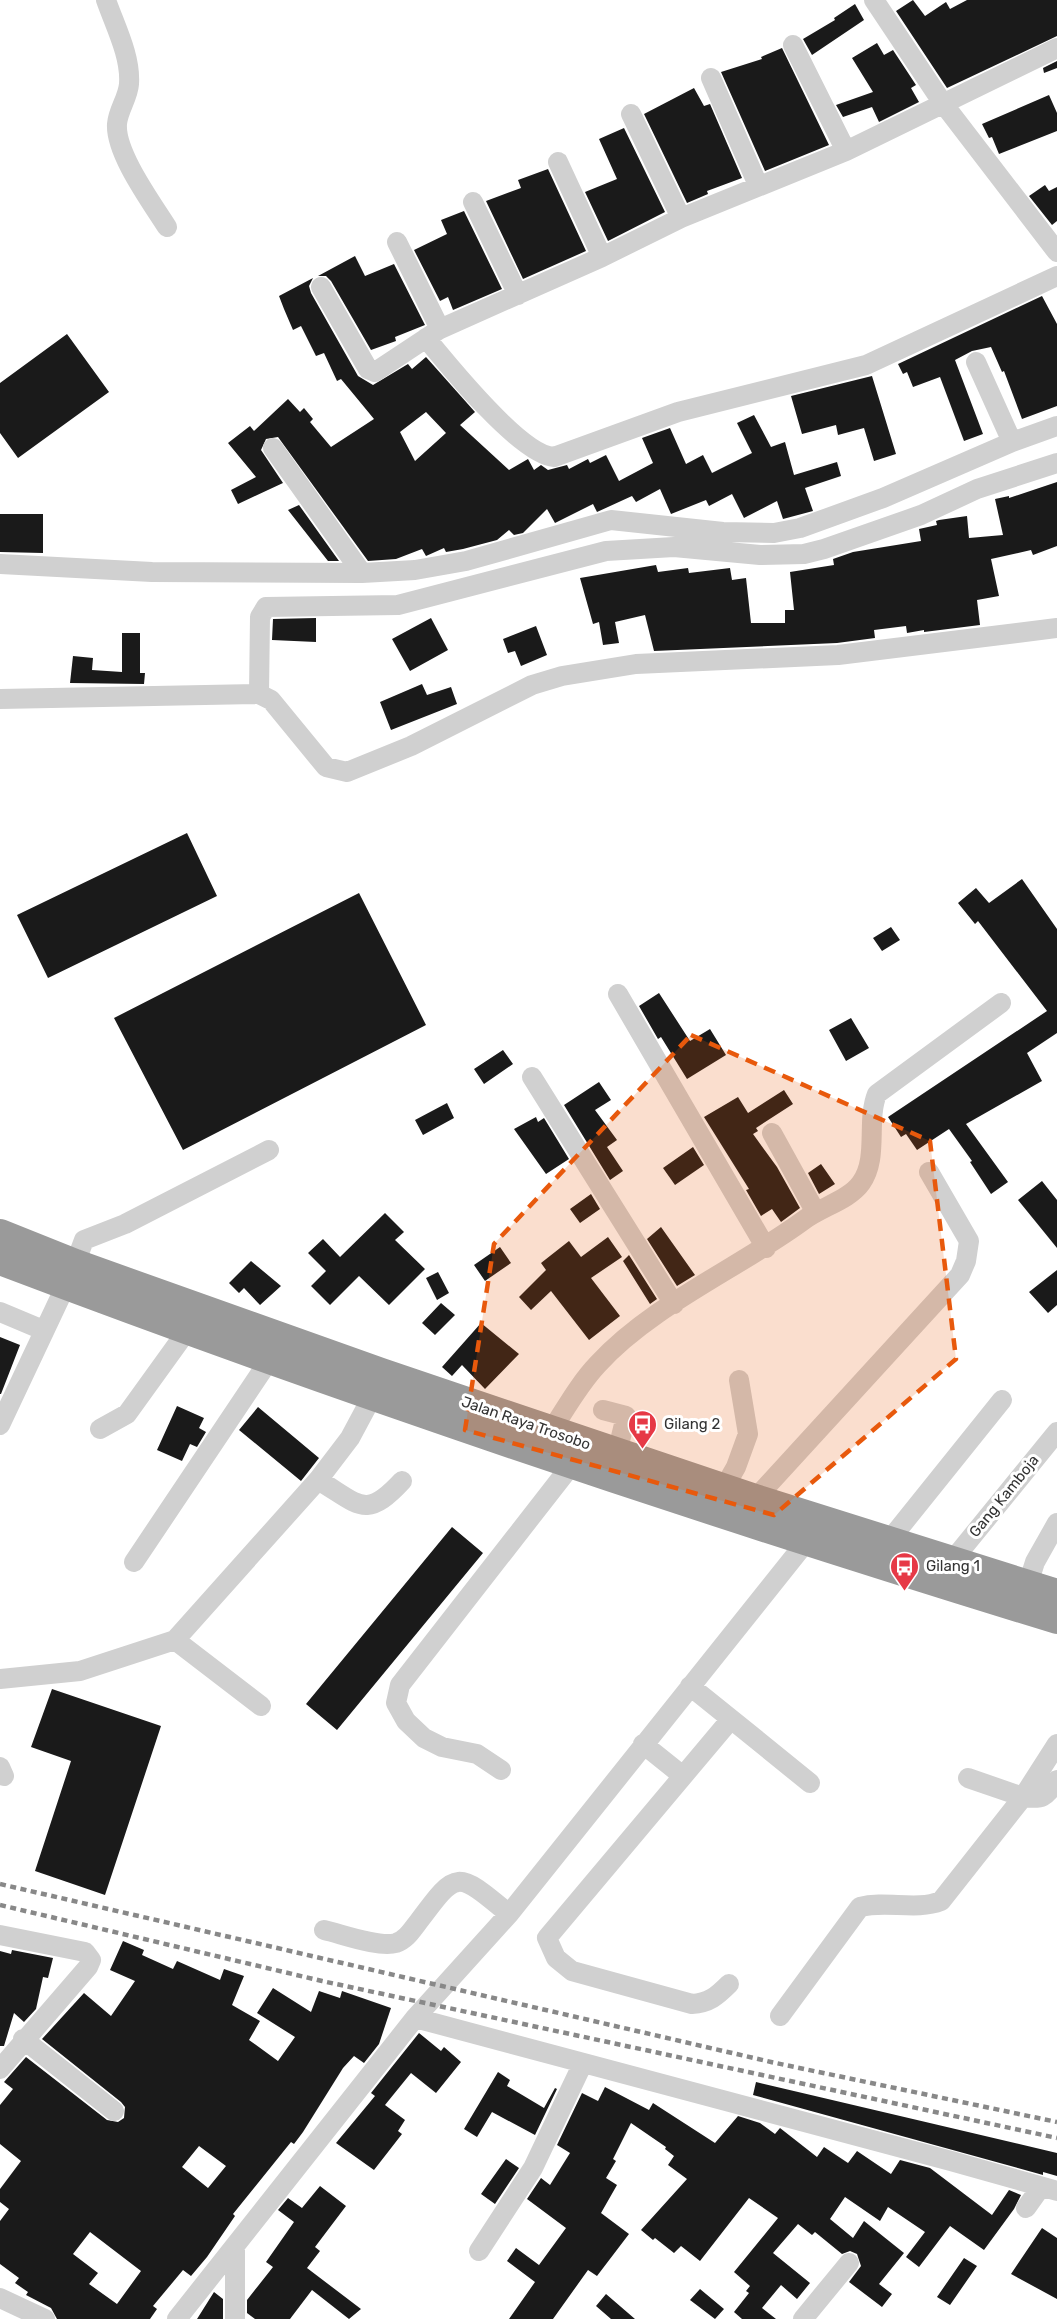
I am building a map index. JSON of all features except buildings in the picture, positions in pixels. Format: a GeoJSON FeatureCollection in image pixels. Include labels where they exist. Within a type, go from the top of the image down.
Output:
{"type":"FeatureCollection","features":[{"type":"Feature","properties":{"kind":"highway","name":"Jalan Raya Trosobo"},"geometry":{"type":"LineString","coordinates":[[0,1234],[70,1274],[189,1328],[270,1359],[806,1542],[1057,1619]]}},
{"type":"Feature","properties":{"kind":"highway","name":"Jalan Raya Trosobo"},"geometry":{"type":"LineString","coordinates":[[0,1260],[70,1274],[755,1499],[1057,1594]]}},
{"type":"Feature","properties":{"kind":"street"},"geometry":{"type":"LineString","coordinates":[[106,0],[129,71],[129,87],[117,124],[118,136],[139,183],[167,227]]}},
{"type":"Feature","properties":{"kind":"street"},"geometry":{"type":"LineString","coordinates":[[874,0],[942,102],[1057,252]]}},
{"type":"Feature","properties":{"kind":"street"},"geometry":{"type":"LineString","coordinates":[[793,45],[846,151]]}},
{"type":"Feature","properties":{"kind":"street"},"geometry":{"type":"LineString","coordinates":[[321,287],[371,371],[375,372],[433,334],[602,257],[681,218],[846,151],[942,102],[1057,48]]}},
{"type":"Feature","properties":{"kind":"street"},"geometry":{"type":"LineString","coordinates":[[711,78],[758,185]]}},
{"type":"Feature","properties":{"kind":"street"},"geometry":{"type":"LineString","coordinates":[[631,114],[681,218]]}},
{"type":"Feature","properties":{"kind":"street"},"geometry":{"type":"LineString","coordinates":[[558,162],[602,257]]}},
{"type":"Feature","properties":{"kind":"street"},"geometry":{"type":"LineString","coordinates":[[473,202],[518,295]]}},
{"type":"Feature","properties":{"kind":"street"},"geometry":{"type":"LineString","coordinates":[[397,242],[433,334],[477,397],[516,435],[544,457],[554,457],[678,412],[866,365],[1057,276]]}},
{"type":"Feature","properties":{"kind":"street"},"geometry":{"type":"LineString","coordinates":[[976,362],[1012,442]]}},
{"type":"Feature","properties":{"kind":"street"},"geometry":{"type":"LineString","coordinates":[[0,564],[152,572],[362,573],[415,570],[466,561],[518,549],[610,520],[748,533],[783,531],[800,528],[883,498],[1012,442],[1057,426]]}},
{"type":"Feature","properties":{"kind":"street"},"geometry":{"type":"LineString","coordinates":[[273,448],[362,573]]}},
{"type":"Feature","properties":{"kind":"street"},"geometry":{"type":"LineString","coordinates":[[259,694],[260,616],[266,607],[398,604],[606,551],[674,547],[760,555],[804,554],[910,519],[990,484],[1057,463]]}},
{"type":"Feature","properties":{"kind":"street"},"geometry":{"type":"LineString","coordinates":[[0,699],[259,694],[271,700],[326,767],[347,772],[411,746],[532,685],[562,676],[636,664],[838,655],[1057,628]]}},
{"type":"Feature","properties":{"kind":"street"},"geometry":{"type":"LineString","coordinates":[[618,994],[766,1248]]}},
{"type":"Feature","properties":{"kind":"street"},"geometry":{"type":"LineString","coordinates":[[551,1431],[579,1386],[599,1363],[626,1338],[674,1304],[766,1248],[815,1211],[855,1190],[866,1174],[870,1155],[872,1107],[877,1094],[1001,1003]]}},
{"type":"Feature","properties":{"kind":"street"},"geometry":{"type":"LineString","coordinates":[[532,1077],[674,1304]]}},
{"type":"Feature","properties":{"kind":"street"},"geometry":{"type":"LineString","coordinates":[[772,1133],[815,1211]]}},
{"type":"Feature","properties":{"kind":"street"},"geometry":{"type":"LineString","coordinates":[[0,1425],[84,1240],[125,1224],[269,1150]]}},
{"type":"Feature","properties":{"kind":"street"},"geometry":{"type":"LineString","coordinates":[[755,1499],[960,1275],[966,1261],[969,1241],[928,1172]]}},
{"type":"Feature","properties":{"kind":"street"},"geometry":{"type":"LineString","coordinates":[[0,1312],[43,1330]]}},
{"type":"Feature","properties":{"kind":"street"},"geometry":{"type":"LineString","coordinates":[[100,1429],[127,1414],[189,1328]]}},
{"type":"Feature","properties":{"kind":"street"},"geometry":{"type":"LineString","coordinates":[[134,1562],[270,1359]]}},
{"type":"Feature","properties":{"kind":"street"},"geometry":{"type":"LineString","coordinates":[[724,1488],[736,1467],[748,1434],[739,1380]]}},
{"type":"Feature","properties":{"kind":"street"},"geometry":{"type":"LineString","coordinates":[[0,1679],[80,1671],[175,1640],[318,1480],[350,1438],[373,1395]]}},
{"type":"Feature","properties":{"kind":"street"},"geometry":{"type":"LineString","coordinates":[[888,1542],[1002,1400]]}},
{"type":"Feature","properties":{"kind":"street"},"geometry":{"type":"LineString","coordinates":[[603,1410],[626,1416],[617,1453]]}},
{"type":"Feature","properties":{"kind":"street","name":"Gang Kamboja"},"geometry":{"type":"LineString","coordinates":[[952,1561],[1057,1432]]}},
{"type":"Feature","properties":{"kind":"street"},"geometry":{"type":"LineString","coordinates":[[501,1770],[477,1754],[442,1747],[424,1738],[406,1721],[396,1703],[400,1685],[573,1463]]}},
{"type":"Feature","properties":{"kind":"street"},"geometry":{"type":"LineString","coordinates":[[318,1480],[362,1506],[373,1506],[384,1501],[402,1481]]}},
{"type":"Feature","properties":{"kind":"street"},"geometry":{"type":"LineString","coordinates":[[1028,1584],[1035,1562],[1057,1523]]}},
{"type":"Feature","properties":{"kind":"street"},"geometry":{"type":"LineString","coordinates":[[177,2319],[415,2018],[509,1914],[806,1542]]}},
{"type":"Feature","properties":{"kind":"street"},"geometry":{"type":"LineString","coordinates":[[175,1640],[261,1706]]}},
{"type":"Feature","properties":{"kind":"street"},"geometry":{"type":"LineString","coordinates":[[690,1686],[810,1783]]}},
{"type":"Feature","properties":{"kind":"street"},"geometry":{"type":"LineString","coordinates":[[729,1984],[717,1996],[705,2003],[692,2004],[572,1971],[556,1959],[548,1938],[731,1719]]}},
{"type":"Feature","properties":{"kind":"street"},"geometry":{"type":"LineString","coordinates":[[643,1744],[683,1776]]}},
{"type":"Feature","properties":{"kind":"street"},"geometry":{"type":"LineString","coordinates":[[780,2016],[860,1907],[879,1904],[932,1904],[948,1895],[1023,1797],[1057,1744]]}},
{"type":"Feature","properties":{"kind":"street"},"geometry":{"type":"LineString","coordinates":[[968,1778],[1023,1797],[1039,1799],[1047,1794],[1057,1780]]}},
{"type":"Feature","properties":{"kind":"street"},"geometry":{"type":"LineString","coordinates":[[324,1930],[381,1944],[396,1943],[408,1936],[445,1886],[456,1880],[467,1882],[509,1914]]}},
{"type":"Feature","properties":{"kind":"street"},"geometry":{"type":"LineString","coordinates":[[0,1935],[85,1952],[91,1960],[88,1967],[1,2066]]}},
{"type":"Feature","properties":{"kind":"street"},"geometry":{"type":"LineString","coordinates":[[415,2018],[1049,2189]]}},
{"type":"Feature","properties":{"kind":"street"},"geometry":{"type":"LineString","coordinates":[[23,2039],[114,2111]]}},
{"type":"Feature","properties":{"kind":"street"},"geometry":{"type":"LineString","coordinates":[[479,2251],[533,2168],[583,2063]]}},
{"type":"Feature","properties":{"kind":"street"},"geometry":{"type":"LineString","coordinates":[[1026,2208],[1049,2189]]}},
{"type":"Feature","properties":{"kind":"street"},"geometry":{"type":"LineString","coordinates":[[235,2246],[235,2319]]}},
{"type":"Feature","properties":{"kind":"street"},"geometry":{"type":"LineString","coordinates":[[803,2319],[849,2263]]}},
{"type":"Feature","properties":{"kind":"street"},"geometry":{"type":"LineString","coordinates":[[0,2298],[45,2319]]}},
{"type":"Feature","properties":{"kind":"highlighted area"},"geometry":{"type":"Polygon","coordinates":[[[691,1035],[930,1141],[956,1359],[774,1515],[465,1430],[494,1244],[691,1035]]]}},
{"type":"Feature","properties":{"kind":"railway"},"geometry":{"type":"LineString","coordinates":[[0,1884],[771,2062],[1057,2122]]}},
{"type":"Feature","properties":{"kind":"railway"},"geometry":{"type":"LineString","coordinates":[[0,1905],[322,1981],[1057,2138]]}},
{"type":"Feature","properties":{"kind":"place","name":"Gilang 2"},"geometry":{"type":"Point","coordinates":[643,1450]}},
{"type":"Feature","properties":{"kind":"place","name":"Gilang 1"},"geometry":{"type":"Point","coordinates":[905,1592]}}]}
